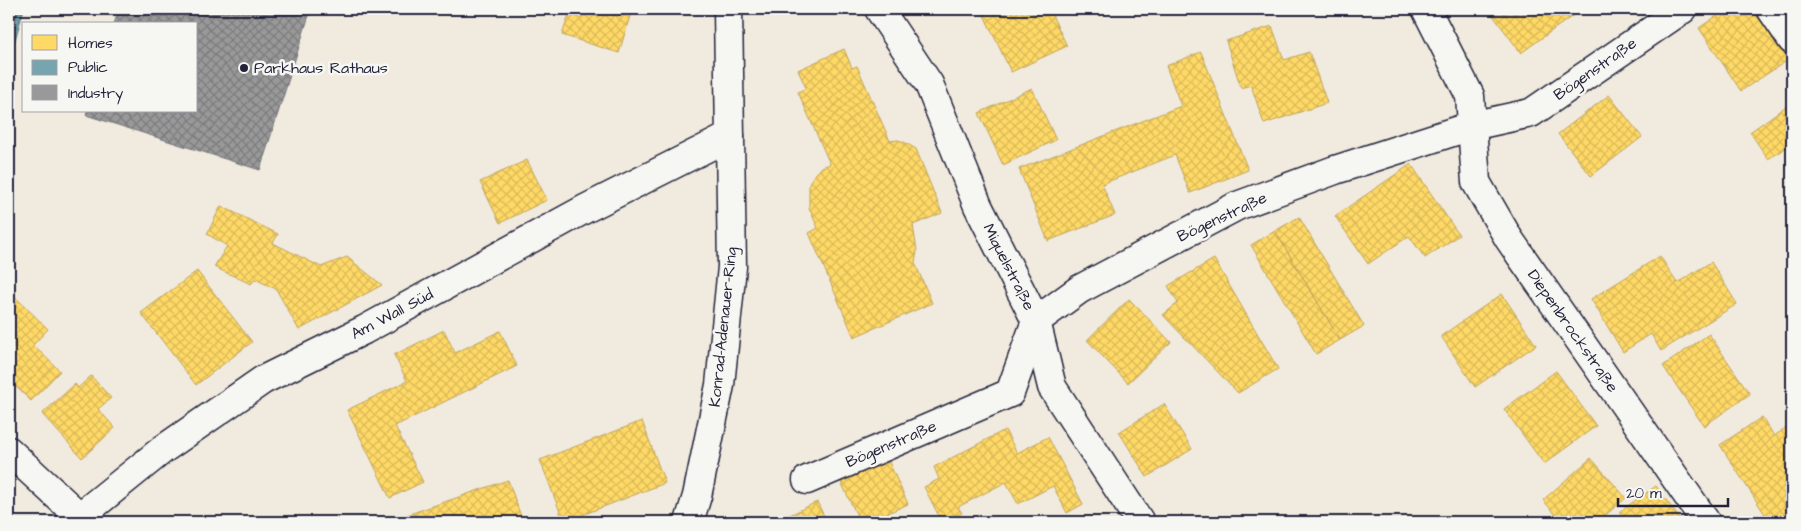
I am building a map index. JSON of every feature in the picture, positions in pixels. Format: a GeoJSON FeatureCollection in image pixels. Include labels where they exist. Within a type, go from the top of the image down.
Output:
{"type":"FeatureCollection","features":[{"type":"Feature","properties":{"kind":"street","name":"Konrad-Adenauer-Ring"},"geometry":{"type":"LineString","coordinates":[[689,522],[697,496],[720,385],[731,277],[728,9]]}},
{"type":"Feature","properties":{"kind":"street","name":"Miquelstraße"},"geometry":{"type":"LineString","coordinates":[[879,9],[928,84],[978,206],[1036,321],[1052,387],[1140,522]]}},
{"type":"Feature","properties":{"kind":"street","name":"Diepenbrockstraße"},"geometry":{"type":"LineString","coordinates":[[1426,9],[1470,96],[1476,182],[1509,239],[1706,522]]}},
{"type":"Feature","properties":{"kind":"street","name":"Bögenstraße"},"geometry":{"type":"LineString","coordinates":[[807,480],[1010,393],[1036,321],[1080,289],[1237,206],[1335,170],[1471,126],[1531,113],[1683,9]]}},
{"type":"Feature","properties":{"kind":"street"},"geometry":{"type":"LineString","coordinates":[[1771,9],[1792,40]]}},
{"type":"Feature","properties":{"kind":"street","name":"Am Wall Süd"},"geometry":{"type":"LineString","coordinates":[[76,519],[162,450],[263,380],[364,330],[586,209],[730,136]]}},
{"type":"Feature","properties":{"kind":"street"},"geometry":{"type":"LineString","coordinates":[[9,451],[76,519]]}},
{"type":"Feature","properties":{"kind":"building: Homes"},"geometry":{"type":"Polygon","coordinates":[[[571,9],[632,9],[619,53],[562,35],[571,9]]]}},
{"type":"Feature","properties":{"kind":"building: Homes"},"geometry":{"type":"Polygon","coordinates":[[[981,9],[1049,9],[1067,46],[1011,72],[981,9]]]}},
{"type":"Feature","properties":{"kind":"building: Homes"},"geometry":{"type":"Polygon","coordinates":[[[1488,9],[1582,9],[1521,53],[1488,9]]]}},
{"type":"Feature","properties":{"kind":"building: Homes"},"geometry":{"type":"Polygon","coordinates":[[[1727,9],[1753,9],[1788,60],[1741,91],[1699,28],[1727,9]]]}},
{"type":"Feature","properties":{"kind":"building: Homes"},"geometry":{"type":"Polygon","coordinates":[[[1272,26],[1284,60],[1309,52],[1327,103],[1264,124],[1251,85],[1241,88],[1226,41],[1272,26]]]}},
{"type":"Feature","properties":{"kind":"building: Homes"},"geometry":{"type":"Polygon","coordinates":[[[844,49],[852,68],[857,66],[890,141],[898,140],[916,149],[942,213],[913,225],[917,251],[915,263],[932,303],[854,337],[809,233],[818,228],[809,208],[809,183],[816,172],[830,164],[798,92],[806,88],[798,70],[844,49]]]}},
{"type":"Feature","properties":{"kind":"building: Homes"},"geometry":{"type":"Polygon","coordinates":[[[1201,52],[1248,170],[1190,193],[1175,155],[1102,184],[1115,215],[1048,241],[1019,169],[1181,106],[1166,66],[1201,52]]]}},
{"type":"Feature","properties":{"kind":"building: Homes"},"geometry":{"type":"Polygon","coordinates":[[[1032,88],[1056,140],[1003,165],[979,113],[1032,88]]]}},
{"type":"Feature","properties":{"kind":"building: Homes"},"geometry":{"type":"Polygon","coordinates":[[[1609,95],[1642,137],[1591,176],[1558,134],[1609,95]]]}},
{"type":"Feature","properties":{"kind":"building: Homes"},"geometry":{"type":"Polygon","coordinates":[[[1792,102],[1792,155],[1787,147],[1768,159],[1750,132],[1792,102]]]}},
{"type":"Feature","properties":{"kind":"building: Homes"},"geometry":{"type":"Polygon","coordinates":[[[527,160],[547,200],[500,223],[480,182],[527,160]]]}},
{"type":"Feature","properties":{"kind":"building: Homes"},"geometry":{"type":"Polygon","coordinates":[[[1411,164],[1459,235],[1425,258],[1409,236],[1368,264],[1335,216],[1411,164]]]}},
{"type":"Feature","properties":{"kind":"building: Homes"},"geometry":{"type":"Polygon","coordinates":[[[221,206],[278,234],[273,243],[321,267],[347,257],[382,285],[299,330],[276,289],[255,279],[251,284],[214,267],[227,246],[207,234],[221,206]]]}},
{"type":"Feature","properties":{"kind":"building: Homes"},"geometry":{"type":"Polygon","coordinates":[[[1299,217],[1364,326],[1340,340],[1275,231],[1299,217]]]}},
{"type":"Feature","properties":{"kind":"building: Homes"},"geometry":{"type":"Polygon","coordinates":[[[1275,231],[1340,340],[1316,354],[1251,245],[1275,231]]]}},
{"type":"Feature","properties":{"kind":"building: Homes"},"geometry":{"type":"Polygon","coordinates":[[[1660,256],[1677,283],[1711,262],[1737,304],[1661,351],[1651,334],[1623,352],[1591,299],[1660,256]]]}},
{"type":"Feature","properties":{"kind":"building: Homes"},"geometry":{"type":"Polygon","coordinates":[[[1214,259],[1278,369],[1238,393],[1163,315],[1178,303],[1168,286],[1214,259]]]}},
{"type":"Feature","properties":{"kind":"building: Homes"},"geometry":{"type":"Polygon","coordinates":[[[197,271],[252,342],[196,385],[141,313],[197,271]]]}},
{"type":"Feature","properties":{"kind":"building: Homes"},"geometry":{"type":"Polygon","coordinates":[[[9,291],[48,329],[33,345],[60,371],[31,401],[9,380],[9,291]]]}},
{"type":"Feature","properties":{"kind":"building: Homes"},"geometry":{"type":"Polygon","coordinates":[[[1502,294],[1536,345],[1475,387],[1441,336],[1502,294]]]}},
{"type":"Feature","properties":{"kind":"building: Homes"},"geometry":{"type":"Polygon","coordinates":[[[1129,299],[1171,342],[1128,383],[1087,340],[1129,299]]]}},
{"type":"Feature","properties":{"kind":"building: Homes"},"geometry":{"type":"Polygon","coordinates":[[[444,330],[455,353],[500,331],[517,366],[395,426],[423,482],[390,498],[347,410],[407,381],[394,355],[444,330]]]}},
{"type":"Feature","properties":{"kind":"building: Homes"},"geometry":{"type":"Polygon","coordinates":[[[1709,334],[1750,394],[1704,426],[1663,366],[1709,334]]]}},
{"type":"Feature","properties":{"kind":"building: Homes"},"geometry":{"type":"Polygon","coordinates":[[[1556,371],[1596,426],[1544,464],[1504,409],[1556,371]]]}},
{"type":"Feature","properties":{"kind":"building: Homes"},"geometry":{"type":"Polygon","coordinates":[[[91,376],[111,398],[98,409],[115,428],[82,458],[42,414],[75,384],[78,388],[91,376]]]}},
{"type":"Feature","properties":{"kind":"building: Homes"},"geometry":{"type":"Polygon","coordinates":[[[1164,404],[1192,449],[1147,477],[1119,432],[1164,404]]]}},
{"type":"Feature","properties":{"kind":"building: Homes"},"geometry":{"type":"Polygon","coordinates":[[[1762,417],[1774,436],[1792,424],[1792,510],[1773,522],[1770,522],[1720,445],[1762,417]]]}},
{"type":"Feature","properties":{"kind":"building: Homes"},"geometry":{"type":"Polygon","coordinates":[[[642,421],[665,483],[564,522],[540,460],[642,421]]]}},
{"type":"Feature","properties":{"kind":"building: Homes"},"geometry":{"type":"Polygon","coordinates":[[[1005,430],[1017,453],[1048,437],[1083,504],[1067,513],[1053,486],[1018,504],[1006,482],[958,507],[962,513],[942,522],[924,487],[939,479],[934,467],[1005,430]]]}},
{"type":"Feature","properties":{"kind":"building: Homes"},"geometry":{"type":"Polygon","coordinates":[[[1591,458],[1626,498],[1597,522],[1562,522],[1543,500],[1591,458]]]}},
{"type":"Feature","properties":{"kind":"building: Homes"},"geometry":{"type":"Polygon","coordinates":[[[888,460],[908,504],[868,522],[860,522],[841,482],[888,460]]]}},
{"type":"Feature","properties":{"kind":"building: Homes"},"geometry":{"type":"Polygon","coordinates":[[[508,480],[523,522],[399,522],[398,518],[508,480]]]}},
{"type":"Feature","properties":{"kind":"building: Homes"},"geometry":{"type":"Polygon","coordinates":[[[1656,486],[1682,522],[1627,522],[1619,512],[1656,486]]]}},
{"type":"Feature","properties":{"kind":"building: Homes"},"geometry":{"type":"Polygon","coordinates":[[[817,502],[827,522],[775,522],[817,502]]]}},
{"type":"Feature","properties":{"kind":"building: Public"},"geometry":{"type":"Polygon","coordinates":[[[9,9],[24,9],[12,50],[9,49],[9,9]]]}},
{"type":"Feature","properties":{"kind":"building: Industry","name":"Parkhaus Rathaus"},"geometry":{"type":"Polygon","coordinates":[[[119,9],[311,9],[260,170],[86,115],[87,112],[198,112],[198,22],[115,22],[119,9]]]}},
{"type":"Feature","properties":{"kind":"place","name":"Parkhaus Rathaus"},"geometry":{"type":"Point","coordinates":[244,68]}}]}
